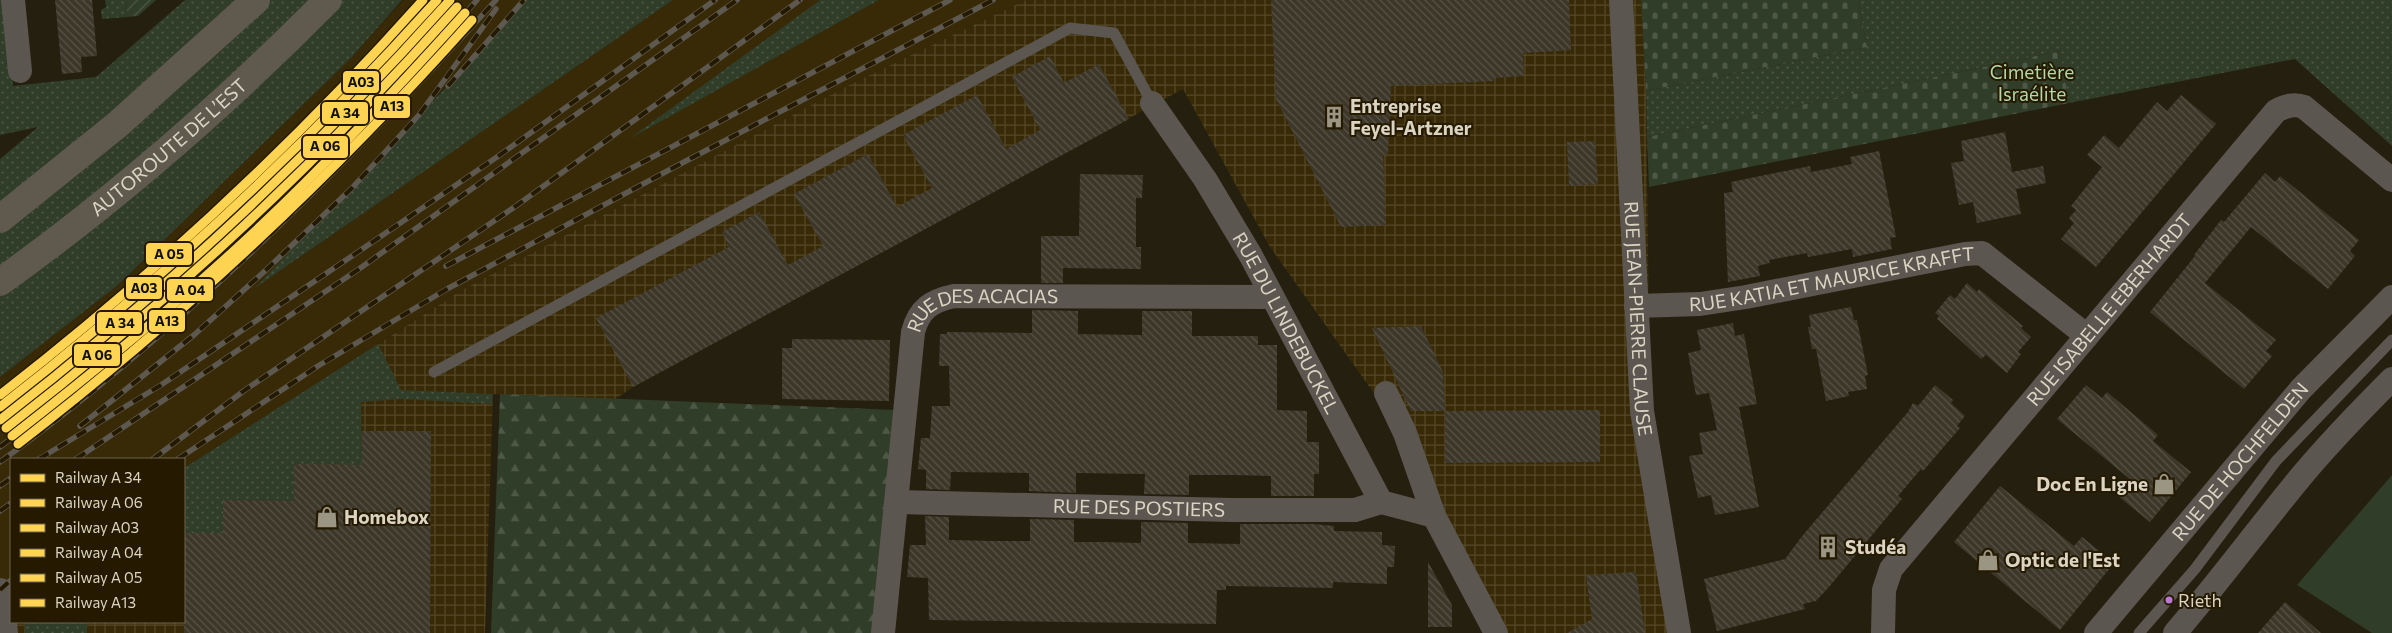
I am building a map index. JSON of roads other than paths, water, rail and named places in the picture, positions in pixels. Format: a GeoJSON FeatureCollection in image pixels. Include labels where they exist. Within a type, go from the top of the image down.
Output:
{"type":"FeatureCollection","features":[{"type":"Feature","properties":{"kind":"highway"},"geometry":{"type":"LineString","coordinates":[[0,219],[117,126],[256,0]]}},
{"type":"Feature","properties":{"kind":"highway","name":"AUTOROUTE DE L’EST"},"geometry":{"type":"LineString","coordinates":[[0,282],[145,168],[269,59],[328,0]]}},
{"type":"Feature","properties":{"kind":"street"},"geometry":{"type":"LineString","coordinates":[[13,0],[20,72]]}},
{"type":"Feature","properties":{"kind":"street","name":"RUE JEAN-PIERRE CLAUSE"},"geometry":{"type":"LineString","coordinates":[[1621,0],[1642,411],[1679,633]]}},
{"type":"Feature","properties":{"kind":"street","name":"RUE DU LINDEBUCKEL"},"geometry":{"type":"LineString","coordinates":[[1152,103],[1221,204],[1251,256],[1381,502]]}},
{"type":"Feature","properties":{"kind":"street","name":"RUE ISABELLE EBERHARDT"},"geometry":{"type":"LineString","coordinates":[[1882,633],[1884,590],[1891,569],[2269,117],[2281,108],[2298,105],[2304,108],[2392,180]]}},
{"type":"Feature","properties":{"kind":"street","name":"RUE KATIA ET MAURICE KRAFFT"},"geometry":{"type":"LineString","coordinates":[[1636,306],[1700,304],[1965,254],[1982,253],[2087,336]]}},
{"type":"Feature","properties":{"kind":"street","name":"RUE DES ACACIAS"},"geometry":{"type":"LineString","coordinates":[[884,633],[913,332],[917,319],[930,304],[954,296],[994,295],[1271,297]]}},
{"type":"Feature","properties":{"kind":"street","name":"RUE DE HOCHFELDEN"},"geometry":{"type":"LineString","coordinates":[[2096,633],[2301,389],[2392,297]]}},
{"type":"Feature","properties":{"kind":"street"},"geometry":{"type":"LineString","coordinates":[[2175,633],[2215,586],[2298,479],[2336,435],[2392,378]]}},
{"type":"Feature","properties":{"kind":"street"},"geometry":{"type":"LineString","coordinates":[[1386,393],[1405,433],[1434,516],[1496,633]]}},
{"type":"Feature","properties":{"kind":"street","name":"RUE DES POSTIERS"},"geometry":{"type":"LineString","coordinates":[[897,502],[1232,510],[1354,510],[1381,502]]}},
{"type":"Feature","properties":{"kind":"street"},"geometry":{"type":"LineString","coordinates":[[1381,502],[1434,516]]}},
{"type":"Feature","properties":{"kind":"street"},"geometry":{"type":"LineString","coordinates":[[0,592],[4,633]]}},
{"type":"Feature","properties":{"kind":"lane"},"geometry":{"type":"LineString","coordinates":[[434,372],[1070,28],[1114,33],[1152,103]]}},
{"type":"Feature","properties":{"kind":"lane"},"geometry":{"type":"LineString","coordinates":[[2139,633],[2195,569],[2276,461],[2392,340]]}},
{"type":"Feature","properties":{"kind":"railway"},"geometry":{"type":"LineString","coordinates":[[0,447],[128,345],[250,236],[367,121],[477,0]]}},
{"type":"Feature","properties":{"kind":"railway"},"geometry":{"type":"LineString","coordinates":[[0,462],[68,411],[198,302],[321,185],[439,63],[496,0]]}},
{"type":"Feature","properties":{"kind":"railway"},"geometry":{"type":"LineString","coordinates":[[448,86],[524,0]]}},
{"type":"Feature","properties":{"kind":"railway"},"geometry":{"type":"LineString","coordinates":[[41,458],[161,385],[352,256],[497,157],[715,0]]}},
{"type":"Feature","properties":{"kind":"railway"},"geometry":{"type":"LineString","coordinates":[[77,458],[359,269],[737,0]]}},
{"type":"Feature","properties":{"kind":"railway"},"geometry":{"type":"LineString","coordinates":[[154,458],[245,390],[516,206],[800,0]]}},
{"type":"Feature","properties":{"kind":"railway"},"geometry":{"type":"LineString","coordinates":[[446,266],[950,0]]}},
{"type":"Feature","properties":{"kind":"railway"},"geometry":{"type":"LineString","coordinates":[[180,458],[318,366],[447,289],[993,0]]}},
{"type":"Feature","properties":{"kind":"railway"},"geometry":{"type":"LineString","coordinates":[[80,426],[194,335],[352,188],[419,115],[496,9]]}},
{"type":"Feature","properties":{"kind":"railway"},"geometry":{"type":"LineString","coordinates":[[0,486],[10,479]]}},
{"type":"Feature","properties":{"kind":"railway"},"geometry":{"type":"LineString","coordinates":[[0,511],[10,504]]}},
{"type":"Feature","properties":{"kind":"railway"},"geometry":{"type":"LineString","coordinates":[[0,590],[10,581]]}},
{"type":"Feature","properties":{"kind":"rail line","name":"A03"},"geometry":{"type":"LineString","coordinates":[[0,407],[116,312],[228,213],[282,162],[437,0]]}},
{"type":"Feature","properties":{"kind":"rail line","name":"A13"},"geometry":{"type":"LineString","coordinates":[[18,444],[140,345],[255,242],[365,135],[472,20]]}},
{"type":"Feature","properties":{"kind":"place","name":"Entreprise Feyel-Artzner"},"geometry":{"type":"Point","coordinates":[1334,117]}},
{"type":"Feature","properties":{"kind":"place","name":"Doc En Ligne"},"geometry":{"type":"Point","coordinates":[2164,484]}},
{"type":"Feature","properties":{"kind":"place","name":"Homebox"},"geometry":{"type":"Point","coordinates":[327,517]}},
{"type":"Feature","properties":{"kind":"place","name":"Studéa"},"geometry":{"type":"Point","coordinates":[1828,547]}},
{"type":"Feature","properties":{"kind":"place","name":"Optic de l'Est"},"geometry":{"type":"Point","coordinates":[1988,560]}},
{"type":"Feature","properties":{"kind":"place","name":"Rieth"},"geometry":{"type":"Point","coordinates":[2169,600]}},
{"type":"Feature","properties":{"kind":"park label","name":"Cimetière Israélite"},"geometry":{"type":"Point","coordinates":[2032,83]}}]}
